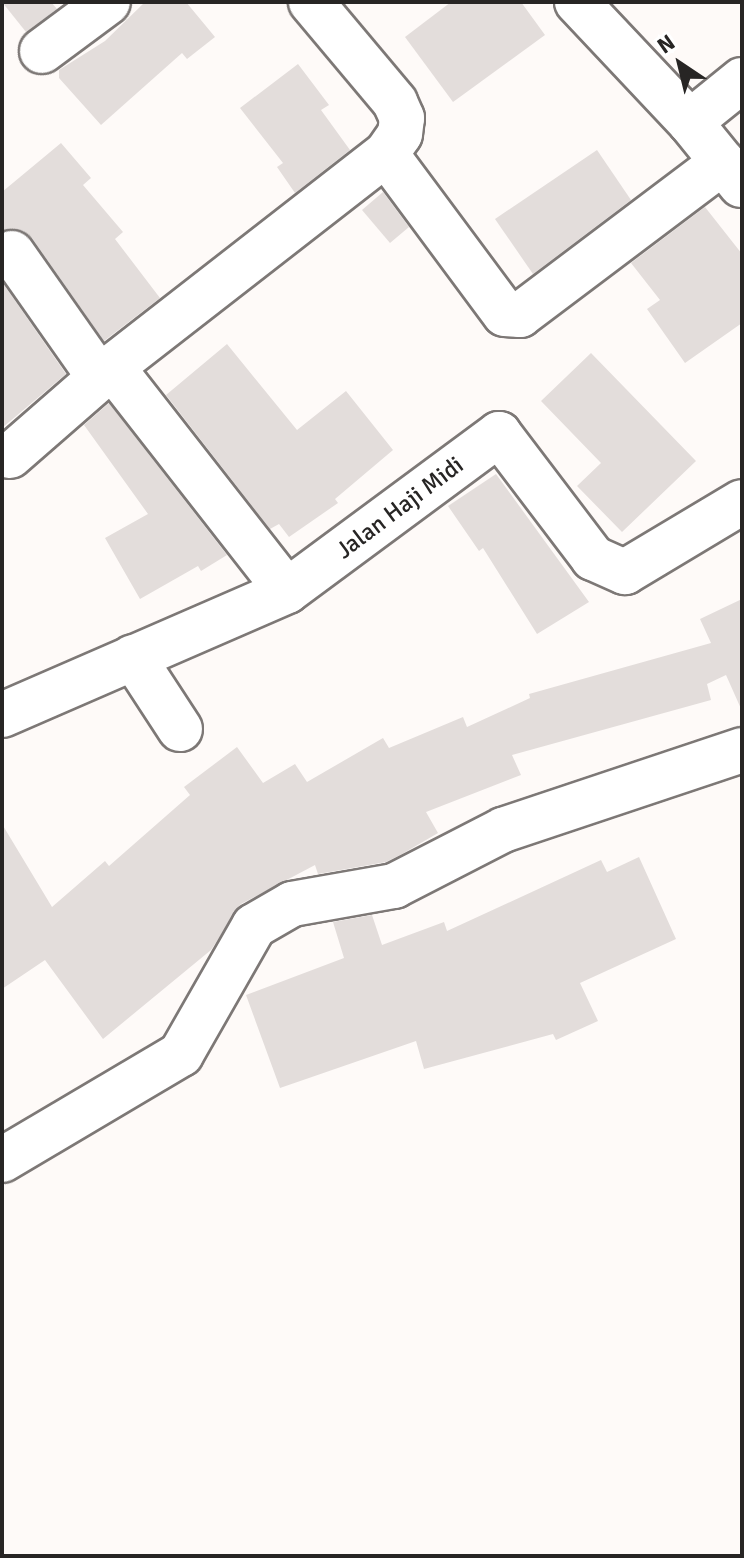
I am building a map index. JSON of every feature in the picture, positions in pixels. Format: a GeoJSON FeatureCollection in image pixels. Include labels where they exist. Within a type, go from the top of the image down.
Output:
{"type":"FeatureCollection","features":[{"type":"Feature","properties":{"kind":"street"},"geometry":{"type":"LineString","coordinates":[[42,51],[108,2]]}},
{"type":"Feature","properties":{"kind":"street"},"geometry":{"type":"LineString","coordinates":[[10,456],[106,372],[386,154],[400,134],[402,118],[395,102],[311,2]]}},
{"type":"Feature","properties":{"kind":"street"},"geometry":{"type":"LineString","coordinates":[[386,154],[505,314],[520,315],[733,175],[690,122],[577,2]]}},
{"type":"Feature","properties":{"kind":"street"},"geometry":{"type":"LineString","coordinates":[[690,122],[742,80]]}},
{"type":"Feature","properties":{"kind":"street"},"geometry":{"type":"LineString","coordinates":[[12,253],[287,591]]}},
{"type":"Feature","properties":{"kind":"street","name":"Jalan Haji Midi"},"geometry":{"type":"LineString","coordinates":[[2,715],[287,591],[499,434],[593,558],[625,572],[742,502]]}},
{"type":"Feature","properties":{"kind":"street"},"geometry":{"type":"LineString","coordinates":[[133,657],[180,729]]}},
{"type":"Feature","properties":{"kind":"street"},"geometry":{"type":"LineString","coordinates":[[2,1160],[181,1054],[254,926],[292,904],[394,886],[503,830],[742,750]]}},
{"type":"Feature","properties":{"kind":"building"},"geometry":{"type":"Polygon","coordinates":[[[2,2],[51,2],[57,9],[26,32],[2,2]]]}},
{"type":"Feature","properties":{"kind":"building"},"geometry":{"type":"Polygon","coordinates":[[[145,2],[186,2],[215,37],[187,59],[182,53],[101,125],[59,78],[59,70],[105,41],[145,2]]]}},
{"type":"Feature","properties":{"kind":"building"},"geometry":{"type":"Polygon","coordinates":[[[451,2],[521,2],[545,35],[453,102],[405,37],[451,2]]]}},
{"type":"Feature","properties":{"kind":"building"},"geometry":{"type":"Polygon","coordinates":[[[298,64],[329,105],[321,110],[350,150],[295,193],[277,167],[283,163],[240,108],[298,64]]]}},
{"type":"Feature","properties":{"kind":"building"},"geometry":{"type":"Polygon","coordinates":[[[61,143],[91,178],[83,185],[123,232],[115,239],[160,298],[104,341],[32,238],[22,230],[2,231],[2,192],[61,143]]]}},
{"type":"Feature","properties":{"kind":"building"},"geometry":{"type":"Polygon","coordinates":[[[597,150],[631,200],[533,274],[495,219],[597,150]]]}},
{"type":"Feature","properties":{"kind":"building"},"geometry":{"type":"Polygon","coordinates":[[[383,192],[409,227],[390,243],[362,210],[383,192]]]}},
{"type":"Feature","properties":{"kind":"building"},"geometry":{"type":"Polygon","coordinates":[[[705,207],[742,254],[742,323],[685,363],[647,309],[660,300],[631,263],[705,207]]]}},
{"type":"Feature","properties":{"kind":"building"},"geometry":{"type":"Polygon","coordinates":[[[2,282],[66,374],[2,428],[2,282]]]}},
{"type":"Feature","properties":{"kind":"building"},"geometry":{"type":"Polygon","coordinates":[[[227,344],[297,430],[346,391],[393,450],[335,499],[338,503],[289,537],[279,524],[270,529],[166,395],[227,344]]]}},
{"type":"Feature","properties":{"kind":"building"},"geometry":{"type":"Polygon","coordinates":[[[591,353],[696,461],[622,532],[577,486],[601,463],[541,401],[591,353]]]}},
{"type":"Feature","properties":{"kind":"building"},"geometry":{"type":"Polygon","coordinates":[[[109,403],[227,555],[201,571],[198,566],[140,599],[105,538],[148,514],[84,425],[109,403]]]}},
{"type":"Feature","properties":{"kind":"building"},"geometry":{"type":"Polygon","coordinates":[[[496,474],[589,602],[537,634],[483,548],[479,551],[448,506],[496,474]]]}},
{"type":"Feature","properties":{"kind":"building"},"geometry":{"type":"Polygon","coordinates":[[[742,599],[742,711],[726,675],[707,684],[711,700],[512,755],[521,775],[426,812],[438,833],[402,854],[386,862],[318,874],[315,865],[241,904],[211,950],[103,1039],[45,960],[2,989],[2,824],[52,907],[105,861],[109,866],[190,795],[184,787],[237,747],[263,783],[295,764],[307,782],[383,738],[389,748],[463,717],[467,727],[530,698],[529,694],[711,643],[700,619],[742,599]]]}},
{"type":"Feature","properties":{"kind":"building"},"geometry":{"type":"Polygon","coordinates":[[[639,857],[676,939],[580,983],[598,1021],[556,1040],[553,1034],[424,1069],[416,1041],[280,1088],[246,995],[344,958],[333,922],[372,915],[382,945],[444,922],[447,931],[601,860],[607,872],[639,857]]]}}]}
